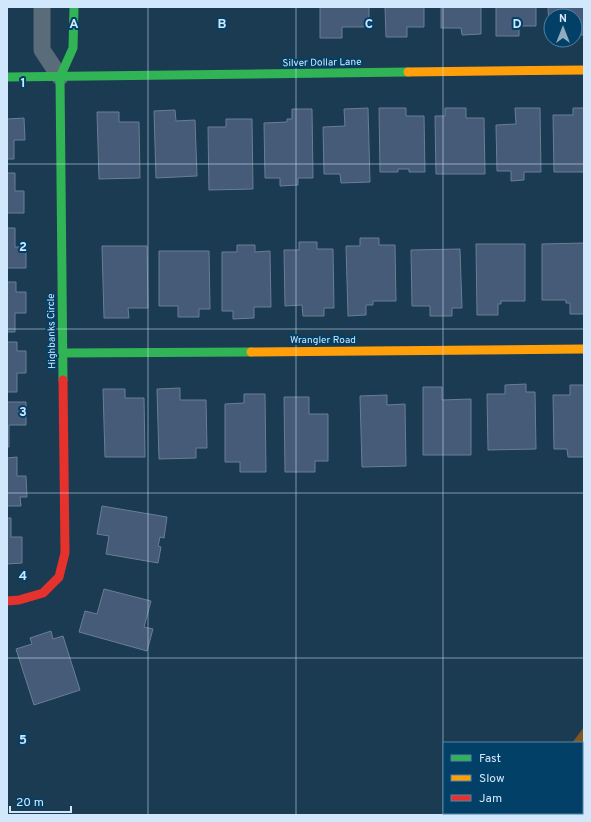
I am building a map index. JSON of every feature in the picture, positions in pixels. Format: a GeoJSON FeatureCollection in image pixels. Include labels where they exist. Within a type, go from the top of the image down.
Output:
{"type":"FeatureCollection","features":[{"type":"Feature","properties":{"kind":"street"},"geometry":{"type":"LineString","coordinates":[[42,7],[42,50],[60,77]]}},
{"type":"Feature","properties":{"kind":"street"},"geometry":{"type":"LineString","coordinates":[[60,77],[73,48],[74,7]]}},
{"type":"Feature","properties":{"kind":"street","name":"Silver Dollar Lane"},"geometry":{"type":"LineString","coordinates":[[60,77],[584,70]]}},
{"type":"Feature","properties":{"kind":"street"},"geometry":{"type":"LineString","coordinates":[[7,77],[60,77]]}},
{"type":"Feature","properties":{"kind":"street","name":"Highbanks Circle"},"geometry":{"type":"LineString","coordinates":[[7,601],[19,600],[43,593],[59,577],[65,553],[60,77]]}},
{"type":"Feature","properties":{"kind":"street","name":"Wrangler Road"},"geometry":{"type":"LineString","coordinates":[[63,353],[584,349]]}},
{"type":"Feature","properties":{"kind":"shaded area"},"geometry":{"type":"Polygon","coordinates":[[[584,727],[584,815],[521,815],[583,814],[583,742],[573,742],[584,727]]]}},
{"type":"Feature","properties":{"kind":"building"},"geometry":{"type":"Polygon","coordinates":[[[320,7],[369,7],[369,27],[342,27],[342,38],[320,38],[320,7]]]}},
{"type":"Feature","properties":{"kind":"building"},"geometry":{"type":"Polygon","coordinates":[[[385,7],[424,7],[424,27],[407,27],[407,37],[386,37],[385,7]]]}},
{"type":"Feature","properties":{"kind":"building"},"geometry":{"type":"Polygon","coordinates":[[[441,7],[481,7],[481,34],[462,35],[461,28],[441,28],[441,7]]]}},
{"type":"Feature","properties":{"kind":"building"},"geometry":{"type":"Polygon","coordinates":[[[496,7],[536,7],[536,26],[519,26],[519,36],[496,36],[496,7]]]}},
{"type":"Feature","properties":{"kind":"building"},"geometry":{"type":"Polygon","coordinates":[[[584,7],[584,35],[583,8],[548,8],[584,7]]]}},
{"type":"Feature","properties":{"kind":"building"},"geometry":{"type":"Polygon","coordinates":[[[368,108],[370,182],[341,183],[340,174],[324,174],[323,127],[345,126],[344,109],[368,108]]]}},
{"type":"Feature","properties":{"kind":"building"},"geometry":{"type":"Polygon","coordinates":[[[379,108],[406,108],[406,116],[424,116],[425,172],[409,172],[409,169],[398,169],[398,172],[380,172],[379,108]]]}},
{"type":"Feature","properties":{"kind":"building"},"geometry":{"type":"Polygon","coordinates":[[[445,108],[466,108],[466,118],[484,118],[485,174],[436,174],[435,116],[445,116],[445,108]]]}},
{"type":"Feature","properties":{"kind":"building"},"geometry":{"type":"Polygon","coordinates":[[[515,108],[540,108],[541,172],[524,172],[524,180],[511,181],[511,171],[497,171],[496,125],[516,124],[515,108]]]}},
{"type":"Feature","properties":{"kind":"building"},"geometry":{"type":"Polygon","coordinates":[[[573,108],[584,108],[584,172],[554,172],[553,115],[573,115],[573,108]]]}},
{"type":"Feature","properties":{"kind":"building"},"geometry":{"type":"Polygon","coordinates":[[[292,109],[312,109],[313,178],[298,178],[298,185],[280,186],[280,178],[265,178],[264,123],[287,122],[287,119],[292,119],[292,109]]]}},
{"type":"Feature","properties":{"kind":"building"},"geometry":{"type":"Polygon","coordinates":[[[175,110],[176,121],[195,120],[197,176],[156,178],[154,111],[175,110]]]}},
{"type":"Feature","properties":{"kind":"building"},"geometry":{"type":"Polygon","coordinates":[[[97,112],[119,112],[119,122],[139,122],[140,178],[99,179],[97,112]]]}},
{"type":"Feature","properties":{"kind":"building"},"geometry":{"type":"Polygon","coordinates":[[[24,118],[25,140],[14,140],[14,159],[7,159],[7,119],[24,118]]]}},
{"type":"Feature","properties":{"kind":"building"},"geometry":{"type":"Polygon","coordinates":[[[226,119],[252,119],[253,189],[209,190],[208,127],[226,127],[226,119]]]}},
{"type":"Feature","properties":{"kind":"building"},"geometry":{"type":"Polygon","coordinates":[[[7,173],[15,173],[15,191],[24,191],[24,213],[7,213],[7,173]]]}},
{"type":"Feature","properties":{"kind":"building"},"geometry":{"type":"Polygon","coordinates":[[[7,228],[15,228],[15,247],[26,247],[26,268],[7,268],[7,228]]]}},
{"type":"Feature","properties":{"kind":"building"},"geometry":{"type":"Polygon","coordinates":[[[360,238],[379,238],[379,245],[395,245],[396,301],[373,301],[373,305],[366,305],[366,315],[348,316],[346,246],[360,246],[360,238]]]}},
{"type":"Feature","properties":{"kind":"building"},"geometry":{"type":"Polygon","coordinates":[[[299,242],[317,242],[317,249],[333,249],[334,308],[324,308],[324,316],[303,316],[302,305],[285,306],[284,250],[299,250],[299,242]]]}},
{"type":"Feature","properties":{"kind":"building"},"geometry":{"type":"Polygon","coordinates":[[[584,243],[584,314],[570,314],[570,303],[566,303],[566,300],[542,300],[542,244],[584,243]]]}},
{"type":"Feature","properties":{"kind":"building"},"geometry":{"type":"Polygon","coordinates":[[[476,244],[525,244],[525,301],[501,301],[501,304],[498,304],[498,315],[477,315],[476,244]]]}},
{"type":"Feature","properties":{"kind":"building"},"geometry":{"type":"Polygon","coordinates":[[[237,245],[255,245],[255,252],[270,251],[271,307],[254,307],[254,318],[233,319],[233,311],[222,311],[222,252],[237,252],[237,245]]]}},
{"type":"Feature","properties":{"kind":"building"},"geometry":{"type":"Polygon","coordinates":[[[102,246],[147,246],[148,308],[128,308],[129,318],[104,318],[102,246]]]}},
{"type":"Feature","properties":{"kind":"building"},"geometry":{"type":"Polygon","coordinates":[[[460,249],[462,308],[452,308],[452,316],[430,316],[430,306],[412,306],[411,250],[460,249]]]}},
{"type":"Feature","properties":{"kind":"building"},"geometry":{"type":"Polygon","coordinates":[[[159,251],[209,251],[210,309],[199,309],[199,317],[178,317],[178,306],[159,306],[159,251]]]}},
{"type":"Feature","properties":{"kind":"building"},"geometry":{"type":"Polygon","coordinates":[[[7,282],[16,282],[16,292],[26,292],[26,313],[15,313],[15,332],[7,332],[7,282]]]}},
{"type":"Feature","properties":{"kind":"building"},"geometry":{"type":"Polygon","coordinates":[[[7,342],[17,342],[17,351],[26,351],[26,373],[17,373],[17,392],[7,392],[7,342]]]}},
{"type":"Feature","properties":{"kind":"building"},"geometry":{"type":"Polygon","coordinates":[[[526,384],[526,392],[535,392],[536,449],[488,450],[487,394],[505,394],[505,385],[526,384]]]}},
{"type":"Feature","properties":{"kind":"building"},"geometry":{"type":"Polygon","coordinates":[[[570,385],[584,385],[584,457],[568,457],[567,449],[554,449],[553,395],[570,395],[570,385]]]}},
{"type":"Feature","properties":{"kind":"building"},"geometry":{"type":"Polygon","coordinates":[[[423,387],[442,387],[442,400],[471,399],[471,455],[423,455],[423,387]]]}},
{"type":"Feature","properties":{"kind":"building"},"geometry":{"type":"Polygon","coordinates":[[[180,388],[180,400],[206,400],[207,448],[196,448],[196,458],[159,459],[157,389],[180,388]]]}},
{"type":"Feature","properties":{"kind":"building"},"geometry":{"type":"Polygon","coordinates":[[[103,389],[125,389],[125,398],[144,398],[145,457],[105,457],[103,389]]]}},
{"type":"Feature","properties":{"kind":"building"},"geometry":{"type":"Polygon","coordinates":[[[244,394],[265,394],[266,472],[240,472],[240,462],[225,462],[225,404],[244,403],[244,394]]]}},
{"type":"Feature","properties":{"kind":"building"},"geometry":{"type":"Polygon","coordinates":[[[387,395],[387,405],[405,404],[406,466],[362,467],[360,396],[387,395]]]}},
{"type":"Feature","properties":{"kind":"building"},"geometry":{"type":"Polygon","coordinates":[[[284,397],[309,397],[309,414],[328,414],[328,461],[315,461],[315,472],[285,472],[284,397]]]}},
{"type":"Feature","properties":{"kind":"building"},"geometry":{"type":"Polygon","coordinates":[[[7,402],[26,402],[26,425],[9,425],[9,447],[7,447],[7,402]]]}},
{"type":"Feature","properties":{"kind":"building"},"geometry":{"type":"Polygon","coordinates":[[[17,457],[17,476],[26,476],[27,497],[20,497],[21,506],[7,506],[7,458],[17,457]]]}},
{"type":"Feature","properties":{"kind":"building"},"geometry":{"type":"Polygon","coordinates":[[[102,506],[167,517],[164,538],[160,537],[158,546],[161,547],[158,563],[106,554],[109,536],[97,534],[102,506]]]}},
{"type":"Feature","properties":{"kind":"building"},"geometry":{"type":"Polygon","coordinates":[[[7,518],[11,518],[11,537],[22,537],[22,563],[7,564],[7,518]]]}},
{"type":"Feature","properties":{"kind":"building"},"geometry":{"type":"Polygon","coordinates":[[[104,589],[151,601],[144,627],[153,629],[147,651],[79,632],[85,611],[97,614],[104,589]]]}},
{"type":"Feature","properties":{"kind":"building"},"geometry":{"type":"Polygon","coordinates":[[[51,631],[53,639],[63,636],[80,690],[34,705],[16,649],[32,644],[30,638],[51,631]]]}},
{"type":"Feature","properties":{"kind":"traffic: fast"},"geometry":{"type":"LineString","coordinates":[[63,380],[60,77],[73,48],[74,7]]}},
{"type":"Feature","properties":{"kind":"traffic: fast"},"geometry":{"type":"LineString","coordinates":[[7,77],[408,72]]}},
{"type":"Feature","properties":{"kind":"traffic: fast"},"geometry":{"type":"LineString","coordinates":[[63,353],[251,352]]}},
{"type":"Feature","properties":{"kind":"traffic: slow"},"geometry":{"type":"LineString","coordinates":[[408,72],[584,70]]}},
{"type":"Feature","properties":{"kind":"traffic: slow"},"geometry":{"type":"LineString","coordinates":[[251,352],[584,349]]}},
{"type":"Feature","properties":{"kind":"traffic: jam"},"geometry":{"type":"LineString","coordinates":[[7,601],[19,600],[43,593],[59,577],[65,553],[63,380]]}}]}
